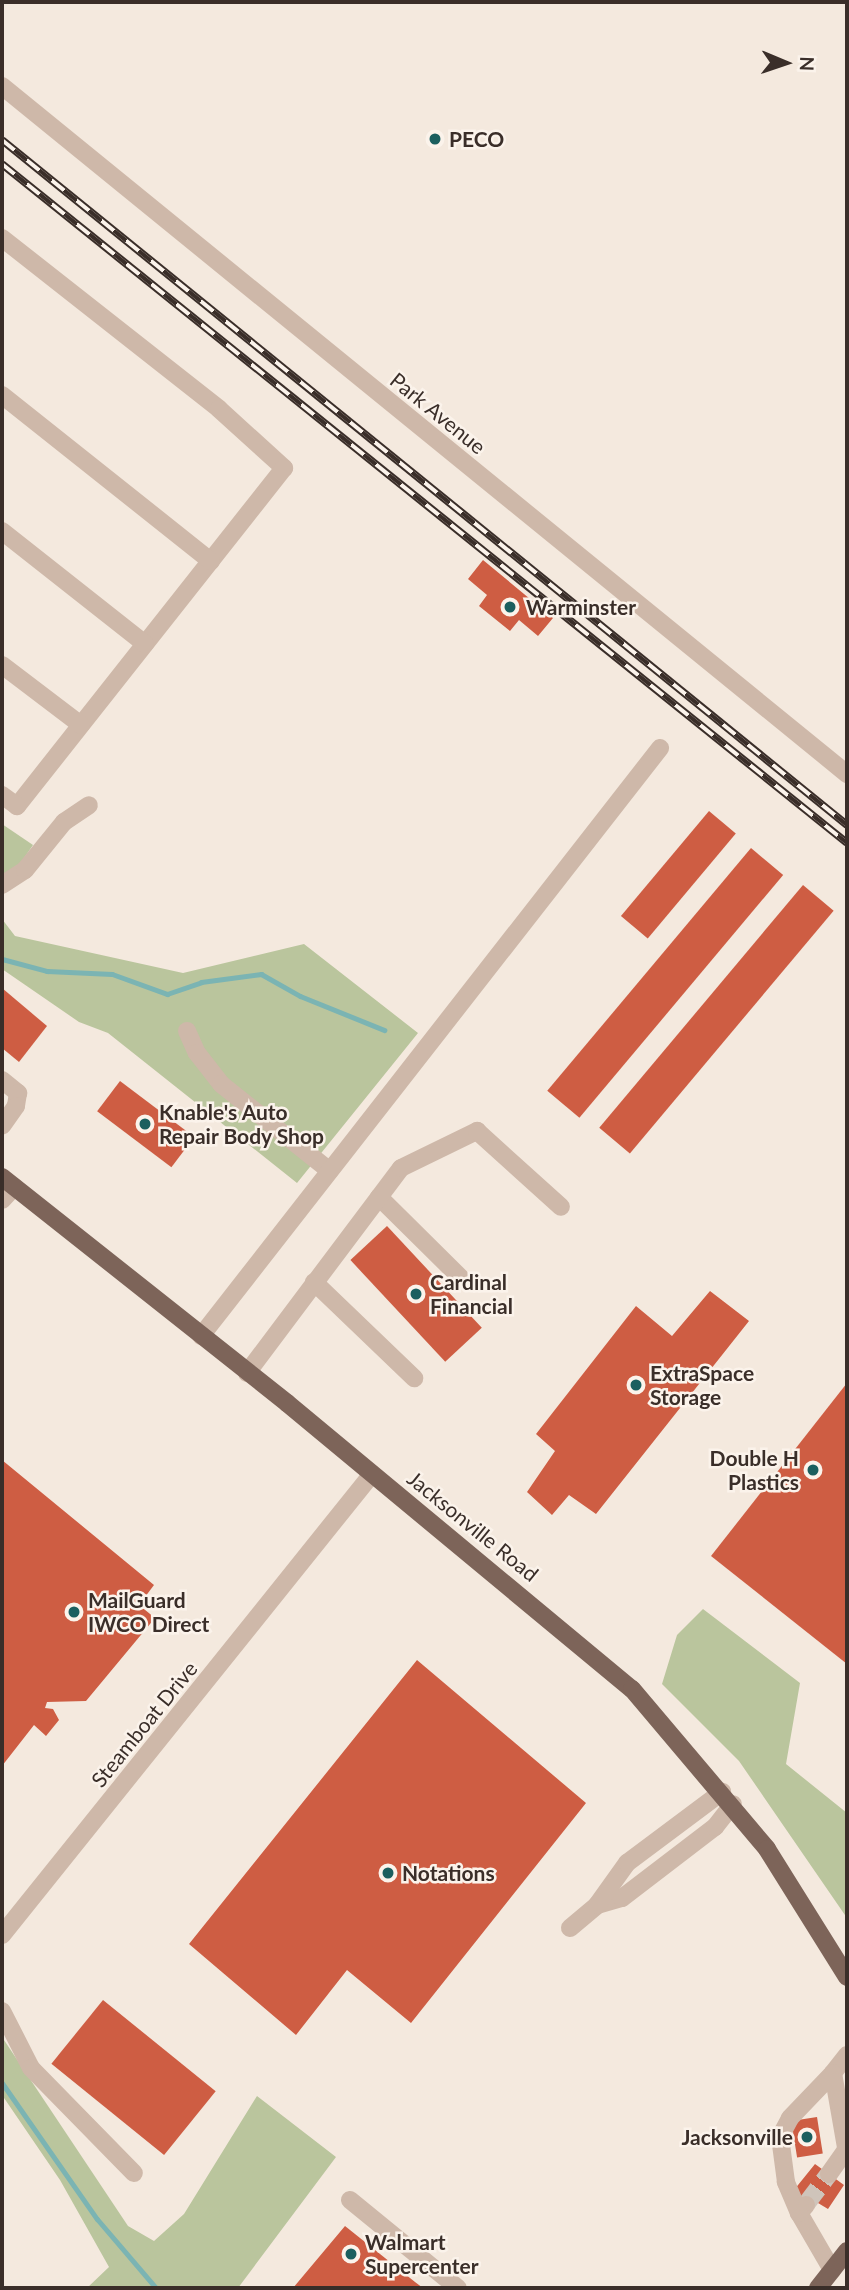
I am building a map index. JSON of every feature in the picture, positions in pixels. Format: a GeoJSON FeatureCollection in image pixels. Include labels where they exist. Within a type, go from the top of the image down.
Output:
{"type":"FeatureCollection","features":[{"type":"Feature","properties":{"kind":"main road","name":"Jacksonville Road"},"geometry":{"type":"LineString","coordinates":[[8,1182],[372,1474],[632,1689],[727,1798],[785,1875],[847,1977]]}},
{"type":"Feature","properties":{"kind":"main road"},"geometry":{"type":"LineString","coordinates":[[830,2277],[847,2251]]}},
{"type":"Feature","properties":{"kind":"street","name":"Park Avenue"},"geometry":{"type":"LineString","coordinates":[[2,86],[847,774]]}},
{"type":"Feature","properties":{"kind":"street"},"geometry":{"type":"LineString","coordinates":[[2,238],[219,409],[284,468],[17,806],[2,795]]}},
{"type":"Feature","properties":{"kind":"street"},"geometry":{"type":"LineString","coordinates":[[2,395],[211,561]]}},
{"type":"Feature","properties":{"kind":"street"},"geometry":{"type":"LineString","coordinates":[[2,531],[145,644]]}},
{"type":"Feature","properties":{"kind":"street"},"geometry":{"type":"LineString","coordinates":[[2,665],[81,725]]}},
{"type":"Feature","properties":{"kind":"street"},"geometry":{"type":"LineString","coordinates":[[201,1336],[660,748]]}},
{"type":"Feature","properties":{"kind":"street"},"geometry":{"type":"LineString","coordinates":[[2,885],[25,870],[64,822],[89,805]]}},
{"type":"Feature","properties":{"kind":"street"},"geometry":{"type":"LineString","coordinates":[[187,1031],[197,1054],[222,1084],[330,1171]]}},
{"type":"Feature","properties":{"kind":"street"},"geometry":{"type":"LineString","coordinates":[[2,1080],[18,1093],[16,1106],[2,1126]]}},
{"type":"Feature","properties":{"kind":"street"},"geometry":{"type":"LineString","coordinates":[[247,1373],[401,1168],[477,1131],[561,1207]]}},
{"type":"Feature","properties":{"kind":"street"},"geometry":{"type":"LineString","coordinates":[[2,1200],[8,1182]]}},
{"type":"Feature","properties":{"kind":"street"},"geometry":{"type":"LineString","coordinates":[[379,1197],[462,1279]]}},
{"type":"Feature","properties":{"kind":"street"},"geometry":{"type":"LineString","coordinates":[[314,1283],[414,1378]]}},
{"type":"Feature","properties":{"kind":"street","name":"Steamboat Drive"},"geometry":{"type":"LineString","coordinates":[[2,1934],[372,1474]]}},
{"type":"Feature","properties":{"kind":"street"},"geometry":{"type":"LineString","coordinates":[[570,1928],[597,1905],[626,1863],[727,1798]]}},
{"type":"Feature","properties":{"kind":"street"},"geometry":{"type":"LineString","coordinates":[[597,1905],[622,1898],[715,1827],[727,1798]]}},
{"type":"Feature","properties":{"kind":"street"},"geometry":{"type":"LineString","coordinates":[[2,2011],[31,2068],[134,2173]]}},
{"type":"Feature","properties":{"kind":"street"},"geometry":{"type":"LineString","coordinates":[[830,2277],[803,2208],[786,2182],[780,2137],[790,2118],[833,2073],[847,2054]]}},
{"type":"Feature","properties":{"kind":"street"},"geometry":{"type":"LineString","coordinates":[[829,2174],[846,2152],[833,2073]]}},
{"type":"Feature","properties":{"kind":"street"},"geometry":{"type":"LineString","coordinates":[[350,2200],[458,2288]]}},
{"type":"Feature","properties":{"kind":"green space"},"geometry":{"type":"Polygon","coordinates":[[[2,824],[33,845],[2,890],[2,824]]]}},
{"type":"Feature","properties":{"kind":"green space"},"geometry":{"type":"Polygon","coordinates":[[[2,919],[15,936],[183,973],[304,944],[418,1033],[297,1183],[108,1033],[79,1022],[2,969],[2,919]]]}},
{"type":"Feature","properties":{"kind":"green space"},"geometry":{"type":"Polygon","coordinates":[[[703,1609],[800,1683],[786,1764],[847,1813],[847,1918],[739,1761],[662,1684],[677,1635],[703,1609]]]}},
{"type":"Feature","properties":{"kind":"green space"},"geometry":{"type":"Polygon","coordinates":[[[2,2037],[128,2226],[154,2241],[184,2214],[257,2096],[336,2157],[238,2288],[87,2288],[109,2267],[60,2180],[2,2095],[2,2037]]]}},
{"type":"Feature","properties":{"kind":"building"},"geometry":{"type":"Polygon","coordinates":[[[483,560],[553,618],[538,636],[519,620],[510,631],[479,606],[487,595],[468,579],[483,560]]]}},
{"type":"Feature","properties":{"kind":"building"},"geometry":{"type":"Polygon","coordinates":[[[709,811],[736,833],[648,938],[621,916],[709,811]]]}},
{"type":"Feature","properties":{"kind":"building"},"geometry":{"type":"Polygon","coordinates":[[[751,848],[783,875],[579,1118],[547,1091],[751,848]]]}},
{"type":"Feature","properties":{"kind":"building"},"geometry":{"type":"Polygon","coordinates":[[[803,885],[834,911],[630,1154],[599,1128],[803,885]]]}},
{"type":"Feature","properties":{"kind":"building"},"geometry":{"type":"Polygon","coordinates":[[[2,988],[47,1026],[19,1062],[2,1048],[2,988]]]}},
{"type":"Feature","properties":{"kind":"building","name":"Knable's Auto Repair Body Shop"},"geometry":{"type":"Polygon","coordinates":[[[120,1081],[194,1137],[171,1167],[97,1111],[120,1081]]]}},
{"type":"Feature","properties":{"kind":"building","name":"Cardinal Financial"},"geometry":{"type":"Polygon","coordinates":[[[387,1226],[482,1328],[445,1362],[350,1260],[387,1226]]]}},
{"type":"Feature","properties":{"kind":"building","name":"ExtraSpace Storage"},"geometry":{"type":"Polygon","coordinates":[[[710,1291],[749,1321],[596,1514],[569,1495],[552,1515],[527,1492],[555,1451],[536,1434],[636,1306],[672,1336],[710,1291]]]}},
{"type":"Feature","properties":{"kind":"building","name":"Double H Plastics"},"geometry":{"type":"Polygon","coordinates":[[[847,1383],[847,1664],[711,1556],[847,1383]]]}},
{"type":"Feature","properties":{"kind":"building","name":"MailGuard IWCO Direct"},"geometry":{"type":"Polygon","coordinates":[[[2,1460],[154,1585],[139,1605],[155,1618],[86,1701],[47,1702],[45,1708],[53,1709],[59,1720],[46,1736],[34,1725],[2,1766],[2,1460]]]}},
{"type":"Feature","properties":{"kind":"building","name":"Notations"},"geometry":{"type":"Polygon","coordinates":[[[417,1660],[586,1803],[411,2023],[347,1970],[296,2035],[189,1944],[417,1660]]]}},
{"type":"Feature","properties":{"kind":"building"},"geometry":{"type":"Polygon","coordinates":[[[103,2000],[216,2091],[164,2155],[51,2064],[103,2000]]]}},
{"type":"Feature","properties":{"kind":"building","name":"Jacksonville"},"geometry":{"type":"Polygon","coordinates":[[[817,2117],[823,2154],[797,2158],[791,2121],[817,2117]]]}},
{"type":"Feature","properties":{"kind":"building"},"geometry":{"type":"Polygon","coordinates":[[[815,2164],[844,2185],[828,2209],[813,2200],[810,2206],[794,2190],[815,2164]]]}},
{"type":"Feature","properties":{"kind":"building","name":"Walmart Supercenter"},"geometry":{"type":"Polygon","coordinates":[[[345,2226],[415,2282],[423,2288],[293,2288],[345,2226]]]}},
{"type":"Feature","properties":{"kind":"waterway"},"geometry":{"type":"LineString","coordinates":[[2,959],[47,971],[112,974],[167,994],[201,982],[261,974],[300,996],[384,1030]]}},
{"type":"Feature","properties":{"kind":"waterway"},"geometry":{"type":"LineString","coordinates":[[2,2083],[97,2219],[156,2288]]}},
{"type":"Feature","properties":{"kind":"tunnel"},"geometry":{"type":"LineString","coordinates":[[807,2203],[829,2174]]}},
{"type":"Feature","properties":{"kind":"railway"},"geometry":{"type":"LineString","coordinates":[[2,140],[847,825]]}},
{"type":"Feature","properties":{"kind":"railway"},"geometry":{"type":"LineString","coordinates":[[2,164],[847,843]]}},
{"type":"Feature","properties":{"kind":"place","name":"PECO"},"geometry":{"type":"Point","coordinates":[435,139]}},
{"type":"Feature","properties":{"kind":"place","name":"Warminster"},"geometry":{"type":"Point","coordinates":[510,607]}},
{"type":"Feature","properties":{"kind":"place","name":"Knable's Auto Repair Body Shop"},"geometry":{"type":"Point","coordinates":[145,1124]}},
{"type":"Feature","properties":{"kind":"place","name":"Cardinal Financial"},"geometry":{"type":"Point","coordinates":[416,1294]}},
{"type":"Feature","properties":{"kind":"place","name":"ExtraSpace Storage"},"geometry":{"type":"Point","coordinates":[636,1385]}},
{"type":"Feature","properties":{"kind":"place","name":"Double H Plastics"},"geometry":{"type":"Point","coordinates":[813,1470]}},
{"type":"Feature","properties":{"kind":"place","name":"MailGuard IWCO Direct"},"geometry":{"type":"Point","coordinates":[74,1612]}},
{"type":"Feature","properties":{"kind":"place","name":"Notations"},"geometry":{"type":"Point","coordinates":[388,1873]}},
{"type":"Feature","properties":{"kind":"place","name":"Jacksonville"},"geometry":{"type":"Point","coordinates":[807,2137]}},
{"type":"Feature","properties":{"kind":"place","name":"Walmart Supercenter"},"geometry":{"type":"Point","coordinates":[351,2254]}}]}
